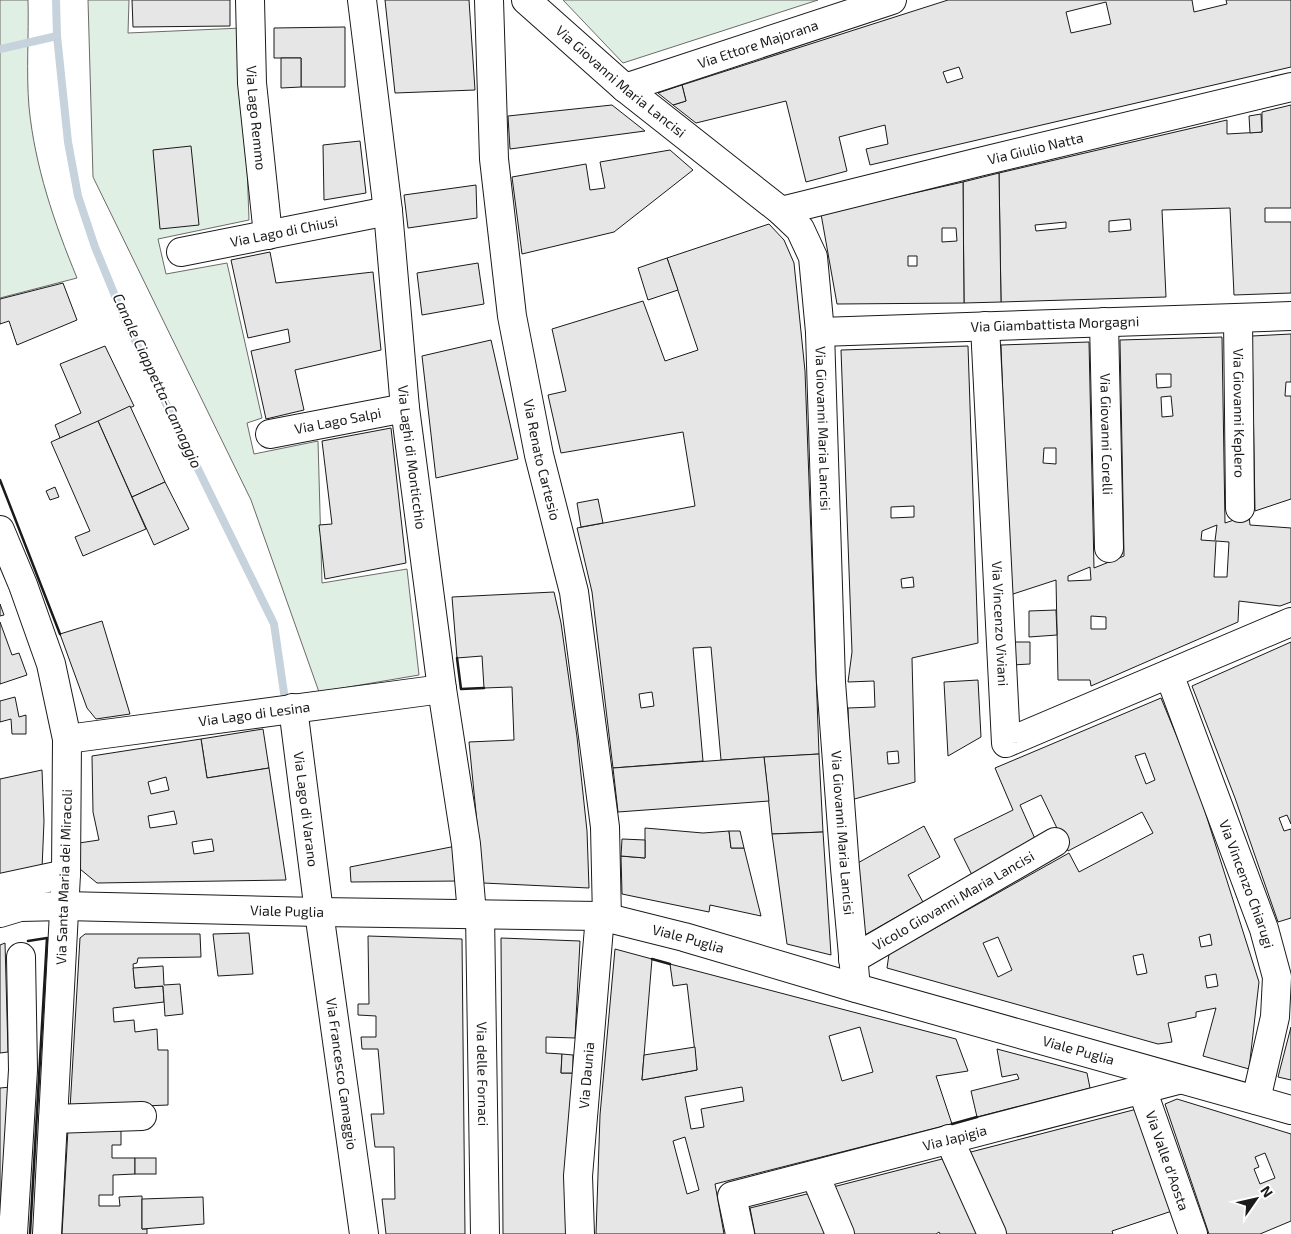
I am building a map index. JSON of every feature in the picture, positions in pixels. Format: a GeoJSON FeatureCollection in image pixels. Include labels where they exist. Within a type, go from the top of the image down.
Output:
{"type":"FeatureCollection","features":[{"type":"Feature","properties":{"kind":"street","name":"Via Lago Remmo"},"geometry":{"type":"LineString","coordinates":[[250,0],[252,83],[268,235]]}},
{"type":"Feature","properties":{"kind":"street","name":"Via Laghi di Monticchio"},"geometry":{"type":"LineString","coordinates":[[362,0],[388,211],[404,408],[442,689],[476,914]]}},
{"type":"Feature","properties":{"kind":"street","name":"Via Renato Cartesio"},"geometry":{"type":"LineString","coordinates":[[489,0],[494,159],[512,316],[539,455],[574,592],[605,827],[604,917]]}},
{"type":"Feature","properties":{"kind":"street","name":"Via Giovanni Maria Lancisi"},"geometry":{"type":"LineString","coordinates":[[526,0],[625,88],[800,228],[812,257],[820,332],[831,682],[856,988]]}},
{"type":"Feature","properties":{"kind":"street","name":"Via Ettore Majorana"},"geometry":{"type":"LineString","coordinates":[[625,88],[892,0]]}},
{"type":"Feature","properties":{"kind":"street","name":"Via Giulio Natta"},"geometry":{"type":"LineString","coordinates":[[781,211],[1291,87]]}},
{"type":"Feature","properties":{"kind":"street","name":"Via Lago di Chiusi"},"geometry":{"type":"LineString","coordinates":[[181,252],[388,211]]}},
{"type":"Feature","properties":{"kind":"street","name":"Via Giambattista Morgagni"},"geometry":{"type":"LineString","coordinates":[[820,332],[1291,316]]}},
{"type":"Feature","properties":{"kind":"street","name":"Via Giovanni Keplero"},"geometry":{"type":"LineString","coordinates":[[1238,318],[1240,508]]}},
{"type":"Feature","properties":{"kind":"street","name":"Via Giovanni Corelli"},"geometry":{"type":"LineString","coordinates":[[1104,322],[1108,548]]}},
{"type":"Feature","properties":{"kind":"street","name":"Via Vincenzo Viviani"},"geometry":{"type":"LineString","coordinates":[[985,326],[1006,744],[1169,674]]}},
{"type":"Feature","properties":{"kind":"street","name":"Via Lago Salpi"},"geometry":{"type":"LineString","coordinates":[[270,434],[404,408]]}},
{"type":"Feature","properties":{"kind":"street","name":"Via Santa Maria dei Miracoli"},"geometry":{"type":"LineString","coordinates":[[0,530],[23,584],[51,664],[67,738],[66,874],[47,1234]]}},
{"type":"Feature","properties":{"kind":"street"},"geometry":{"type":"LineString","coordinates":[[1169,674],[1291,622]]}},
{"type":"Feature","properties":{"kind":"street","name":"Via Vincenzo Chiarugi"},"geometry":{"type":"LineString","coordinates":[[1169,674],[1264,929],[1277,976],[1275,1017],[1256,1100]]}},
{"type":"Feature","properties":{"kind":"street","name":"Via Lago di Lesina"},"geometry":{"type":"LineString","coordinates":[[67,738],[442,689]]}},
{"type":"Feature","properties":{"kind":"street","name":"Via Lago di Varano"},"geometry":{"type":"LineString","coordinates":[[293,708],[319,912]]}},
{"type":"Feature","properties":{"kind":"street","name":"Vicolo Giovanni Maria Lancisi"},"geometry":{"type":"LineString","coordinates":[[853,959],[1054,842]]}},
{"type":"Feature","properties":{"kind":"street"},"geometry":{"type":"LineString","coordinates":[[0,888],[66,874]]}},
{"type":"Feature","properties":{"kind":"street","name":"Viale Puglia"},"geometry":{"type":"LineString","coordinates":[[0,913],[20,907],[64,906],[604,917],[684,937],[1178,1080],[1291,1110]]}},
{"type":"Feature","properties":{"kind":"street","name":"Via Francesco Camaggio"},"geometry":{"type":"LineString","coordinates":[[319,912],[364,1234]]}},
{"type":"Feature","properties":{"kind":"street","name":"Via delle Fornaci"},"geometry":{"type":"LineString","coordinates":[[476,914],[485,1234]]}},
{"type":"Feature","properties":{"kind":"street","name":"Via Daunia"},"geometry":{"type":"LineString","coordinates":[[580,1234],[578,1176],[604,917]]}},
{"type":"Feature","properties":{"kind":"street"},"geometry":{"type":"LineString","coordinates":[[14,1234],[12,1071],[21,957]]}},
{"type":"Feature","properties":{"kind":"street","name":"Via Japigia"},"geometry":{"type":"LineString","coordinates":[[740,1234],[732,1196],[1178,1080]]}},
{"type":"Feature","properties":{"kind":"street","name":"Via Valle d'Aosta"},"geometry":{"type":"LineString","coordinates":[[1142,1089],[1193,1234]]}},
{"type":"Feature","properties":{"kind":"street"},"geometry":{"type":"LineString","coordinates":[[53,1119],[142,1116]]}},
{"type":"Feature","properties":{"kind":"street"},"geometry":{"type":"LineString","coordinates":[[949,1140],[992,1234]]}},
{"type":"Feature","properties":{"kind":"street"},"geometry":{"type":"LineString","coordinates":[[815,1175],[840,1234]]}},
{"type":"Feature","properties":{"kind":"green space"},"geometry":{"type":"Polygon","coordinates":[[[0,0],[28,0],[28,80],[32,129],[47,194],[77,278],[0,298],[0,0]]]}},
{"type":"Feature","properties":{"kind":"green space"},"geometry":{"type":"Polygon","coordinates":[[[88,0],[129,0],[128,33],[242,28],[249,220],[158,239],[166,274],[227,263],[262,418],[247,423],[254,454],[318,441],[322,583],[407,569],[419,675],[319,692],[251,500],[93,177],[88,0]]]}},
{"type":"Feature","properties":{"kind":"green space"},"geometry":{"type":"Polygon","coordinates":[[[563,0],[818,0],[623,63],[563,0]]]}},
{"type":"Feature","properties":{"kind":"building"},"geometry":{"type":"Polygon","coordinates":[[[132,0],[230,0],[230,26],[133,27],[132,0]]]}},
{"type":"Feature","properties":{"kind":"building"},"geometry":{"type":"Polygon","coordinates":[[[385,0],[469,0],[475,90],[395,93],[385,0]]]}},
{"type":"Feature","properties":{"kind":"building"},"geometry":{"type":"Polygon","coordinates":[[[948,0],[1192,0],[1194,12],[1227,4],[1226,0],[1291,0],[1291,67],[870,165],[866,149],[888,144],[885,125],[839,137],[847,171],[806,182],[786,101],[696,123],[673,105],[686,101],[682,85],[948,0]],[[1106,2],[1066,12],[1071,33],[1111,24],[1106,2]],[[959,67],[943,72],[947,83],[963,78],[959,67]]]}},
{"type":"Feature","properties":{"kind":"building"},"geometry":{"type":"Polygon","coordinates":[[[345,27],[345,87],[301,87],[301,58],[274,58],[274,28],[345,27]]]}},
{"type":"Feature","properties":{"kind":"building"},"geometry":{"type":"Polygon","coordinates":[[[281,58],[301,58],[301,87],[281,88],[281,58]]]}},
{"type":"Feature","properties":{"kind":"building"},"geometry":{"type":"Polygon","coordinates":[[[682,85],[686,101],[673,105],[658,93],[682,85]]]}},
{"type":"Feature","properties":{"kind":"building"},"geometry":{"type":"Polygon","coordinates":[[[612,105],[645,131],[510,149],[508,116],[612,105]]]}},
{"type":"Feature","properties":{"kind":"building"},"geometry":{"type":"Polygon","coordinates":[[[1291,105],[1291,208],[1265,208],[1265,222],[1291,222],[1291,293],[1234,295],[1230,208],[1162,210],[1166,297],[1001,302],[999,173],[1227,120],[1227,134],[1262,132],[1262,112],[1291,105]],[[1130,219],[1109,221],[1109,232],[1131,230],[1130,219]],[[1066,222],[1035,225],[1036,231],[1066,228],[1066,222]]]}},
{"type":"Feature","properties":{"kind":"building"},"geometry":{"type":"Polygon","coordinates":[[[1261,114],[1262,132],[1250,133],[1249,116],[1261,114]]]}},
{"type":"Feature","properties":{"kind":"building"},"geometry":{"type":"Polygon","coordinates":[[[360,141],[366,193],[324,200],[323,145],[360,141]]]}},
{"type":"Feature","properties":{"kind":"building"},"geometry":{"type":"Polygon","coordinates":[[[191,146],[199,225],[160,229],[153,150],[191,146]]]}},
{"type":"Feature","properties":{"kind":"building"},"geometry":{"type":"Polygon","coordinates":[[[670,150],[693,170],[614,232],[522,254],[512,177],[586,164],[590,190],[605,188],[600,162],[670,150]]]}},
{"type":"Feature","properties":{"kind":"building"},"geometry":{"type":"Polygon","coordinates":[[[999,173],[1001,302],[964,303],[963,182],[999,173]]]}},
{"type":"Feature","properties":{"kind":"building"},"geometry":{"type":"Polygon","coordinates":[[[963,182],[964,303],[837,304],[821,214],[963,182]],[[942,228],[942,242],[957,241],[956,228],[942,228]],[[908,256],[908,266],[917,266],[917,256],[908,256]]]}},
{"type":"Feature","properties":{"kind":"building"},"geometry":{"type":"Polygon","coordinates":[[[476,185],[477,218],[408,228],[404,195],[476,185]]]}},
{"type":"Feature","properties":{"kind":"building"},"geometry":{"type":"Polygon","coordinates":[[[769,224],[784,240],[794,263],[805,371],[819,754],[721,760],[711,647],[693,648],[703,761],[613,768],[592,592],[577,528],[695,506],[683,432],[561,453],[548,395],[566,391],[552,329],[643,301],[665,361],[698,350],[667,258],[769,224]],[[652,692],[639,694],[641,708],[654,706],[652,692]]]}},
{"type":"Feature","properties":{"kind":"building"},"geometry":{"type":"Polygon","coordinates":[[[270,252],[276,283],[373,272],[381,350],[295,370],[304,410],[266,419],[251,351],[290,342],[288,329],[248,338],[231,260],[270,252]]]}},
{"type":"Feature","properties":{"kind":"building"},"geometry":{"type":"Polygon","coordinates":[[[667,258],[678,290],[648,300],[638,268],[667,258]]]}},
{"type":"Feature","properties":{"kind":"building"},"geometry":{"type":"Polygon","coordinates":[[[478,263],[484,304],[422,315],[417,273],[478,263]]]}},
{"type":"Feature","properties":{"kind":"building"},"geometry":{"type":"Polygon","coordinates":[[[63,283],[77,320],[17,345],[9,321],[0,324],[0,299],[63,283]]]}},
{"type":"Feature","properties":{"kind":"building"},"geometry":{"type":"Polygon","coordinates":[[[1291,334],[1291,382],[1286,382],[1285,396],[1291,396],[1291,499],[1255,511],[1252,336],[1291,334]]]}},
{"type":"Feature","properties":{"kind":"building"},"geometry":{"type":"Polygon","coordinates":[[[1222,337],[1225,523],[1249,515],[1250,525],[1291,528],[1291,602],[1280,606],[1239,601],[1238,622],[1091,686],[1090,680],[1058,680],[1056,580],[1010,595],[1001,345],[1089,342],[1094,568],[1124,556],[1120,340],[1222,337]],[[1156,374],[1157,388],[1171,387],[1171,374],[1156,374]],[[1171,396],[1161,397],[1162,417],[1173,416],[1171,396]],[[1044,448],[1043,463],[1056,464],[1056,448],[1044,448]],[[1217,525],[1202,531],[1201,540],[1215,541],[1217,525]],[[1216,541],[1214,577],[1227,577],[1229,542],[1216,541]],[[1090,567],[1068,576],[1068,581],[1091,580],[1090,567]],[[1091,616],[1091,629],[1106,629],[1106,617],[1091,616]]]}},
{"type":"Feature","properties":{"kind":"building"},"geometry":{"type":"Polygon","coordinates":[[[491,340],[518,459],[436,478],[422,356],[491,340]]]}},
{"type":"Feature","properties":{"kind":"building"},"geometry":{"type":"Polygon","coordinates":[[[105,346],[134,406],[60,438],[55,425],[81,413],[60,364],[105,346]]]}},
{"type":"Feature","properties":{"kind":"building"},"geometry":{"type":"Polygon","coordinates":[[[968,346],[978,643],[912,658],[915,782],[851,800],[848,708],[875,707],[874,681],[848,682],[852,652],[841,350],[968,346]],[[914,506],[891,507],[891,518],[914,517],[914,506]],[[913,577],[901,579],[902,588],[914,587],[913,577]],[[898,751],[887,752],[888,764],[899,763],[898,751]]]}},
{"type":"Feature","properties":{"kind":"building"},"geometry":{"type":"Polygon","coordinates":[[[130,406],[165,482],[132,497],[98,421],[130,406]]]}},
{"type":"Feature","properties":{"kind":"building"},"geometry":{"type":"Polygon","coordinates":[[[98,421],[146,529],[83,556],[75,537],[90,531],[51,442],[98,421]]]}},
{"type":"Feature","properties":{"kind":"building"},"geometry":{"type":"Polygon","coordinates":[[[391,428],[406,563],[325,579],[319,525],[332,524],[322,441],[391,428]]]}},
{"type":"Feature","properties":{"kind":"building"},"geometry":{"type":"Polygon","coordinates":[[[165,482],[189,529],[154,545],[132,497],[165,482]]]}},
{"type":"Feature","properties":{"kind":"building"},"geometry":{"type":"Polygon","coordinates":[[[55,487],[59,497],[50,500],[46,491],[55,487]]]}},
{"type":"Feature","properties":{"kind":"building"},"geometry":{"type":"Polygon","coordinates":[[[598,499],[603,523],[581,527],[577,503],[598,499]]]}},
{"type":"Feature","properties":{"kind":"building"},"geometry":{"type":"Polygon","coordinates":[[[554,592],[561,623],[577,737],[587,831],[589,888],[483,883],[469,742],[514,740],[512,687],[484,688],[482,656],[457,658],[452,597],[554,592]]]}},
{"type":"Feature","properties":{"kind":"building"},"geometry":{"type":"Polygon","coordinates":[[[0,604],[4,615],[0,616],[0,604]]]}},
{"type":"Feature","properties":{"kind":"building"},"geometry":{"type":"Polygon","coordinates":[[[1056,610],[1057,635],[1029,637],[1029,611],[1056,610]]]}},
{"type":"Feature","properties":{"kind":"building"},"geometry":{"type":"Polygon","coordinates":[[[102,621],[130,714],[96,719],[87,708],[60,634],[102,621]]]}},
{"type":"Feature","properties":{"kind":"building"},"geometry":{"type":"Polygon","coordinates":[[[0,622],[12,655],[19,653],[27,675],[0,684],[0,622]]]}},
{"type":"Feature","properties":{"kind":"building"},"geometry":{"type":"Polygon","coordinates":[[[1011,642],[1030,642],[1030,664],[1012,665],[1011,642]]]}},
{"type":"Feature","properties":{"kind":"building"},"geometry":{"type":"Polygon","coordinates":[[[1291,642],[1291,824],[1287,815],[1279,818],[1284,831],[1291,829],[1291,918],[1278,922],[1235,798],[1192,686],[1291,642]]]}},
{"type":"Feature","properties":{"kind":"building"},"geometry":{"type":"Polygon","coordinates":[[[978,680],[981,737],[948,756],[944,682],[978,680]]]}},
{"type":"Feature","properties":{"kind":"building"},"geometry":{"type":"Polygon","coordinates":[[[15,697],[19,717],[26,715],[26,734],[12,734],[11,719],[0,722],[0,701],[15,697]]]}},
{"type":"Feature","properties":{"kind":"building"},"geometry":{"type":"Polygon","coordinates":[[[1161,698],[1196,783],[1259,982],[1249,1069],[1203,1056],[1216,1008],[1196,1012],[1196,1017],[1168,1023],[1172,1042],[1158,1044],[887,968],[889,954],[1069,853],[1079,872],[1153,833],[1142,812],[1068,851],[1041,795],[1020,805],[1036,841],[972,875],[954,839],[1013,810],[995,768],[1161,698]],[[1145,753],[1135,756],[1146,784],[1155,780],[1145,753]],[[1210,934],[1199,937],[1201,947],[1212,945],[1210,934]],[[998,937],[983,943],[998,977],[1012,970],[998,937]],[[1143,954],[1133,956],[1137,975],[1147,973],[1143,954]],[[1216,974],[1205,976],[1207,988],[1218,986],[1216,974]]]}},
{"type":"Feature","properties":{"kind":"building"},"geometry":{"type":"Polygon","coordinates":[[[263,729],[269,768],[207,778],[201,739],[263,729]]]}},
{"type":"Feature","properties":{"kind":"building"},"geometry":{"type":"Polygon","coordinates":[[[201,739],[207,778],[269,768],[286,880],[97,883],[80,869],[79,843],[99,840],[93,812],[92,756],[201,739]],[[166,777],[148,782],[151,794],[169,790],[166,777]],[[174,811],[148,816],[150,828],[177,824],[174,811]],[[212,839],[192,842],[194,854],[214,851],[212,839]]]}},
{"type":"Feature","properties":{"kind":"building"},"geometry":{"type":"Polygon","coordinates":[[[819,754],[823,832],[772,834],[764,757],[819,754]]]}},
{"type":"Feature","properties":{"kind":"building"},"geometry":{"type":"Polygon","coordinates":[[[764,757],[769,801],[618,812],[613,768],[764,757]]]}},
{"type":"Feature","properties":{"kind":"building"},"geometry":{"type":"Polygon","coordinates":[[[42,770],[44,821],[42,869],[0,874],[0,779],[42,770]]]}},
{"type":"Feature","properties":{"kind":"building"},"geometry":{"type":"Polygon","coordinates":[[[924,826],[940,857],[908,875],[923,902],[865,935],[856,864],[924,826]]]}},
{"type":"Feature","properties":{"kind":"building"},"geometry":{"type":"Polygon","coordinates":[[[645,828],[703,833],[729,831],[731,848],[744,848],[761,916],[710,905],[709,912],[622,894],[621,856],[645,858],[645,828]]]}},
{"type":"Feature","properties":{"kind":"building"},"geometry":{"type":"Polygon","coordinates":[[[729,831],[740,831],[744,848],[731,848],[729,831]]]}},
{"type":"Feature","properties":{"kind":"building"},"geometry":{"type":"Polygon","coordinates":[[[823,832],[831,955],[787,944],[772,834],[823,832]]]}},
{"type":"Feature","properties":{"kind":"building"},"geometry":{"type":"Polygon","coordinates":[[[622,839],[645,840],[645,858],[621,856],[622,839]]]}},
{"type":"Feature","properties":{"kind":"building"},"geometry":{"type":"Polygon","coordinates":[[[456,846],[458,881],[351,882],[350,867],[456,846]]]}},
{"type":"Feature","properties":{"kind":"building"},"geometry":{"type":"Polygon","coordinates":[[[249,933],[253,974],[218,976],[213,934],[249,933]]]}},
{"type":"Feature","properties":{"kind":"building"},"geometry":{"type":"Polygon","coordinates":[[[85,934],[200,934],[201,957],[138,958],[137,963],[133,964],[135,988],[163,986],[164,1002],[113,1008],[114,1022],[134,1020],[135,1032],[157,1029],[158,1050],[168,1050],[168,1105],[70,1109],[80,938],[85,934]]]}},
{"type":"Feature","properties":{"kind":"building"},"geometry":{"type":"Polygon","coordinates":[[[368,936],[462,939],[465,1234],[386,1234],[382,1199],[395,1199],[394,1147],[375,1147],[371,1114],[384,1114],[378,1049],[362,1049],[361,1037],[376,1037],[376,1016],[358,1015],[358,1004],[369,1004],[368,936]]]}},
{"type":"Feature","properties":{"kind":"building"},"geometry":{"type":"Polygon","coordinates":[[[501,938],[580,941],[575,1038],[546,1037],[546,1053],[562,1054],[561,1073],[573,1073],[566,1174],[567,1234],[503,1234],[501,938]]]}},
{"type":"Feature","properties":{"kind":"building"},"geometry":{"type":"Polygon","coordinates":[[[5,943],[8,1052],[0,1053],[0,945],[5,943]]]}},
{"type":"Feature","properties":{"kind":"building"},"geometry":{"type":"Polygon","coordinates":[[[615,949],[652,959],[642,1080],[697,1070],[687,984],[673,986],[670,964],[956,1039],[968,1071],[936,1076],[952,1124],[715,1184],[724,1234],[596,1234],[600,1115],[615,949]],[[860,1027],[829,1036],[842,1081],[873,1072],[860,1027]],[[742,1087],[685,1097],[691,1129],[704,1127],[701,1109],[744,1101],[742,1087]],[[685,1137],[673,1141],[687,1194],[699,1190],[685,1137]]]}},
{"type":"Feature","properties":{"kind":"building"},"geometry":{"type":"Polygon","coordinates":[[[163,966],[164,985],[180,984],[183,1014],[165,1016],[163,986],[135,988],[133,968],[163,966]]]}},
{"type":"Feature","properties":{"kind":"building"},"geometry":{"type":"Polygon","coordinates":[[[1291,1027],[1291,1080],[1278,1077],[1291,1027]]]}},
{"type":"Feature","properties":{"kind":"building"},"geometry":{"type":"Polygon","coordinates":[[[695,1047],[697,1070],[642,1080],[644,1055],[695,1047]]]}},
{"type":"Feature","properties":{"kind":"building"},"geometry":{"type":"Polygon","coordinates":[[[997,1049],[1087,1073],[1090,1088],[977,1117],[971,1091],[1019,1079],[1017,1074],[1002,1077],[997,1049]]]}},
{"type":"Feature","properties":{"kind":"building"},"geometry":{"type":"Polygon","coordinates":[[[562,1054],[573,1055],[573,1073],[561,1073],[562,1054]]]}},
{"type":"Feature","properties":{"kind":"building"},"geometry":{"type":"Polygon","coordinates":[[[11,1087],[0,1234],[0,1088],[11,1087]]]}},
{"type":"Feature","properties":{"kind":"building"},"geometry":{"type":"Polygon","coordinates":[[[1177,1099],[1291,1134],[1291,1221],[1260,1234],[1209,1234],[1165,1104],[1177,1099]],[[1265,1153],[1255,1157],[1259,1167],[1254,1169],[1260,1184],[1275,1178],[1265,1153]]]}},
{"type":"Feature","properties":{"kind":"building"},"geometry":{"type":"Polygon","coordinates":[[[1137,1109],[1172,1211],[1112,1231],[1113,1234],[1003,1234],[967,1153],[1137,1109]]]}},
{"type":"Feature","properties":{"kind":"building"},"geometry":{"type":"Polygon","coordinates":[[[68,1129],[121,1130],[121,1145],[112,1145],[112,1158],[135,1158],[135,1174],[113,1175],[113,1195],[99,1195],[99,1206],[120,1206],[119,1197],[142,1196],[142,1229],[147,1229],[147,1234],[62,1234],[68,1129]]]}},
{"type":"Feature","properties":{"kind":"building"},"geometry":{"type":"Polygon","coordinates":[[[135,1158],[156,1158],[156,1174],[135,1174],[135,1158]]]}},
{"type":"Feature","properties":{"kind":"building"},"geometry":{"type":"Polygon","coordinates":[[[946,1158],[980,1234],[940,1234],[939,1232],[936,1234],[854,1234],[833,1187],[946,1158]]]}},
{"type":"Feature","properties":{"kind":"building"},"geometry":{"type":"Polygon","coordinates":[[[811,1193],[828,1234],[755,1234],[750,1208],[811,1193]]]}},
{"type":"Feature","properties":{"kind":"building"},"geometry":{"type":"Polygon","coordinates":[[[203,1197],[204,1224],[142,1229],[142,1199],[203,1197]]]}},
{"type":"Feature","properties":{"kind":"waterway","name":"Canale Ciappetta-Camaggio"},"geometry":{"type":"LineString","coordinates":[[56,0],[57,36],[68,142],[78,196],[95,247],[125,320],[274,624],[284,693]]}},
{"type":"Feature","properties":{"kind":"waterway"},"geometry":{"type":"LineString","coordinates":[[0,49],[57,36]]}},
{"type":"Feature","properties":{"kind":"wall"},"geometry":{"type":"LineString","coordinates":[[0,480],[60,634]]}},
{"type":"Feature","properties":{"kind":"wall"},"geometry":{"type":"LineString","coordinates":[[457,658],[461,689],[484,688]]}},
{"type":"Feature","properties":{"kind":"wall"},"geometry":{"type":"LineString","coordinates":[[28,941],[47,938],[30,1234]]}},
{"type":"Feature","properties":{"kind":"wall"},"geometry":{"type":"LineString","coordinates":[[652,959],[670,964]]}},
{"type":"Feature","properties":{"kind":"wall"},"geometry":{"type":"LineString","coordinates":[[952,1124],[977,1117]]}}]}
